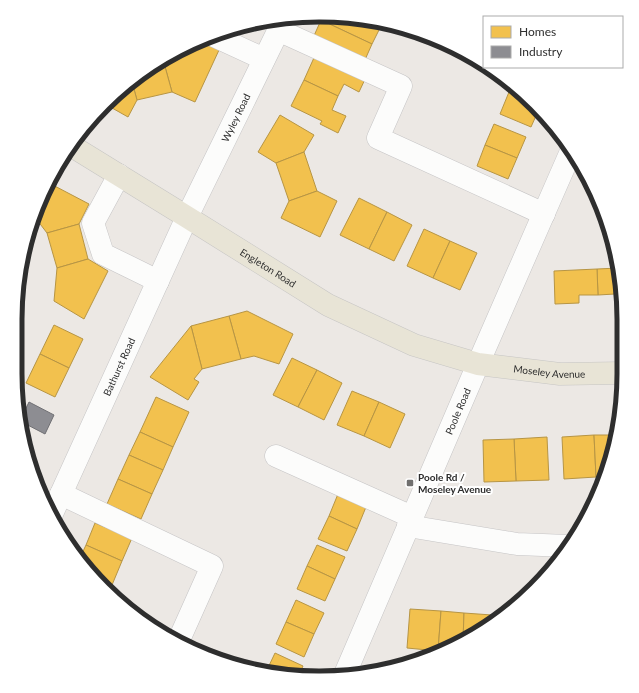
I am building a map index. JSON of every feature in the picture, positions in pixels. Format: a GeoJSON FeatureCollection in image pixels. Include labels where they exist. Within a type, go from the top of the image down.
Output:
{"type":"FeatureCollection","features":[{"type":"Feature","properties":{"kind":"main road","name":"Engleton Road"},"geometry":{"type":"LineString","coordinates":[[76,149],[328,305],[414,345],[478,364]]}},
{"type":"Feature","properties":{"kind":"main road","name":"Moseley Avenue"},"geometry":{"type":"LineString","coordinates":[[478,364],[560,374],[617,373]]}},
{"type":"Feature","properties":{"kind":"street","name":"Wyley Road"},"geometry":{"type":"LineString","coordinates":[[187,217],[280,25]]}},
{"type":"Feature","properties":{"kind":"street"},"geometry":{"type":"LineString","coordinates":[[283,25],[401,86],[378,138],[544,214]]}},
{"type":"Feature","properties":{"kind":"street"},"geometry":{"type":"LineString","coordinates":[[220,40],[264,59]]}},
{"type":"Feature","properties":{"kind":"street","name":"Poole Road"},"geometry":{"type":"LineString","coordinates":[[347,669],[569,157]]}},
{"type":"Feature","properties":{"kind":"street"},"geometry":{"type":"LineString","coordinates":[[119,175],[93,223],[103,254],[158,281]]}},
{"type":"Feature","properties":{"kind":"street","name":"Bathurst Road"},"geometry":{"type":"LineString","coordinates":[[55,508],[187,217]]}},
{"type":"Feature","properties":{"kind":"street"},"geometry":{"type":"LineString","coordinates":[[276,456],[410,522],[517,544],[562,546]]}},
{"type":"Feature","properties":{"kind":"street"},"geometry":{"type":"LineString","coordinates":[[61,494],[212,566],[181,636]]}},
{"type":"Feature","properties":{"kind":"building: Homes"},"geometry":{"type":"Polygon","coordinates":[[[320,22],[326,22],[372,44],[364,62],[313,38],[320,22]]]}},
{"type":"Feature","properties":{"kind":"building: Homes"},"geometry":{"type":"Polygon","coordinates":[[[326,22],[380,28],[372,44],[326,22]]]}},
{"type":"Feature","properties":{"kind":"building: Homes"},"geometry":{"type":"Polygon","coordinates":[[[207,45],[219,50],[195,102],[172,92],[165,66],[207,45]]]}},
{"type":"Feature","properties":{"kind":"building: Homes"},"geometry":{"type":"Polygon","coordinates":[[[317,51],[367,75],[359,92],[344,84],[338,96],[304,80],[317,51]]]}},
{"type":"Feature","properties":{"kind":"building: Homes"},"geometry":{"type":"Polygon","coordinates":[[[165,66],[172,92],[137,100],[133,87],[165,66]]]}},
{"type":"Feature","properties":{"kind":"building: Homes"},"geometry":{"type":"Polygon","coordinates":[[[304,80],[338,96],[332,110],[346,116],[338,133],[320,124],[322,121],[291,106],[304,80]]]}},
{"type":"Feature","properties":{"kind":"building: Homes"},"geometry":{"type":"Polygon","coordinates":[[[133,87],[137,100],[128,117],[111,107],[133,87]]]}},
{"type":"Feature","properties":{"kind":"building: Homes"},"geometry":{"type":"Polygon","coordinates":[[[509,92],[516,96],[536,116],[531,127],[500,114],[509,92]]]}},
{"type":"Feature","properties":{"kind":"building: Homes"},"geometry":{"type":"Polygon","coordinates":[[[280,115],[314,135],[304,152],[276,163],[258,152],[280,115]]]}},
{"type":"Feature","properties":{"kind":"building: Homes"},"geometry":{"type":"Polygon","coordinates":[[[494,124],[526,137],[517,158],[485,145],[494,124]]]}},
{"type":"Feature","properties":{"kind":"building: Homes"},"geometry":{"type":"Polygon","coordinates":[[[485,145],[517,158],[508,179],[477,166],[485,145]]]}},
{"type":"Feature","properties":{"kind":"building: Homes"},"geometry":{"type":"Polygon","coordinates":[[[304,152],[317,191],[289,201],[276,163],[304,152]]]}},
{"type":"Feature","properties":{"kind":"building: Homes"},"geometry":{"type":"Polygon","coordinates":[[[54,186],[89,204],[79,224],[47,233],[39,222],[54,186]]]}},
{"type":"Feature","properties":{"kind":"building: Homes"},"geometry":{"type":"Polygon","coordinates":[[[317,191],[337,201],[320,237],[281,218],[289,201],[317,191]]]}},
{"type":"Feature","properties":{"kind":"building: Homes"},"geometry":{"type":"Polygon","coordinates":[[[359,198],[387,212],[369,249],[340,235],[359,198]]]}},
{"type":"Feature","properties":{"kind":"building: Homes"},"geometry":{"type":"Polygon","coordinates":[[[387,212],[412,225],[394,261],[369,249],[387,212]]]}},
{"type":"Feature","properties":{"kind":"building: Homes"},"geometry":{"type":"Polygon","coordinates":[[[79,224],[88,259],[57,268],[47,233],[79,224]]]}},
{"type":"Feature","properties":{"kind":"building: Homes"},"geometry":{"type":"Polygon","coordinates":[[[424,229],[450,241],[433,278],[407,266],[424,229]]]}},
{"type":"Feature","properties":{"kind":"building: Homes"},"geometry":{"type":"Polygon","coordinates":[[[450,241],[477,253],[460,290],[433,278],[450,241]]]}},
{"type":"Feature","properties":{"kind":"building: Homes"},"geometry":{"type":"Polygon","coordinates":[[[88,259],[108,271],[84,319],[54,301],[57,268],[88,259]]]}},
{"type":"Feature","properties":{"kind":"building: Homes"},"geometry":{"type":"Polygon","coordinates":[[[612,268],[616,301],[615,294],[598,295],[597,269],[612,268]]]}},
{"type":"Feature","properties":{"kind":"building: Homes"},"geometry":{"type":"Polygon","coordinates":[[[597,269],[598,295],[579,295],[579,303],[555,304],[554,271],[597,269]]]}},
{"type":"Feature","properties":{"kind":"building: Homes"},"geometry":{"type":"Polygon","coordinates":[[[247,311],[293,334],[279,364],[254,356],[241,359],[229,316],[247,311]]]}},
{"type":"Feature","properties":{"kind":"building: Homes"},"geometry":{"type":"Polygon","coordinates":[[[229,316],[241,359],[202,369],[191,326],[229,316]]]}},
{"type":"Feature","properties":{"kind":"building: Homes"},"geometry":{"type":"Polygon","coordinates":[[[54,325],[83,339],[69,368],[40,354],[54,325]]]}},
{"type":"Feature","properties":{"kind":"building: Homes"},"geometry":{"type":"Polygon","coordinates":[[[191,326],[202,369],[194,379],[199,382],[188,400],[150,377],[191,326]]]}},
{"type":"Feature","properties":{"kind":"building: Homes"},"geometry":{"type":"Polygon","coordinates":[[[40,354],[69,368],[55,397],[26,383],[40,354]]]}},
{"type":"Feature","properties":{"kind":"building: Homes"},"geometry":{"type":"Polygon","coordinates":[[[292,358],[317,370],[298,407],[273,395],[292,358]]]}},
{"type":"Feature","properties":{"kind":"building: Homes"},"geometry":{"type":"Polygon","coordinates":[[[317,370],[342,383],[324,420],[298,407],[317,370]]]}},
{"type":"Feature","properties":{"kind":"building: Homes"},"geometry":{"type":"Polygon","coordinates":[[[352,391],[379,402],[364,436],[337,425],[352,391]]]}},
{"type":"Feature","properties":{"kind":"building: Homes"},"geometry":{"type":"Polygon","coordinates":[[[156,397],[189,412],[173,447],[140,432],[156,397]]]}},
{"type":"Feature","properties":{"kind":"building: Homes"},"geometry":{"type":"Polygon","coordinates":[[[379,402],[405,414],[390,448],[364,436],[379,402]]]}},
{"type":"Feature","properties":{"kind":"building: Homes"},"geometry":{"type":"Polygon","coordinates":[[[140,432],[173,447],[163,470],[129,455],[140,432]]]}},
{"type":"Feature","properties":{"kind":"building: Homes"},"geometry":{"type":"Polygon","coordinates":[[[594,435],[596,477],[564,479],[562,437],[594,435]]]}},
{"type":"Feature","properties":{"kind":"building: Homes"},"geometry":{"type":"Polygon","coordinates":[[[594,435],[610,435],[601,469],[598,477],[596,477],[594,435]]]}},
{"type":"Feature","properties":{"kind":"building: Homes"},"geometry":{"type":"Polygon","coordinates":[[[547,437],[549,480],[516,481],[514,439],[547,437]]]}},
{"type":"Feature","properties":{"kind":"building: Homes"},"geometry":{"type":"Polygon","coordinates":[[[514,439],[516,481],[484,482],[483,440],[514,439]]]}},
{"type":"Feature","properties":{"kind":"building: Homes"},"geometry":{"type":"Polygon","coordinates":[[[129,455],[163,470],[152,494],[118,479],[129,455]]]}},
{"type":"Feature","properties":{"kind":"building: Homes"},"geometry":{"type":"Polygon","coordinates":[[[118,479],[152,494],[141,519],[107,504],[118,479]]]}},
{"type":"Feature","properties":{"kind":"building: Homes"},"geometry":{"type":"Polygon","coordinates":[[[338,494],[366,507],[357,529],[329,516],[338,494]]]}},
{"type":"Feature","properties":{"kind":"building: Homes"},"geometry":{"type":"Polygon","coordinates":[[[329,516],[357,529],[347,551],[318,539],[329,516]]]}},
{"type":"Feature","properties":{"kind":"building: Homes"},"geometry":{"type":"Polygon","coordinates":[[[95,523],[132,538],[122,561],[86,545],[95,523]]]}},
{"type":"Feature","properties":{"kind":"building: Homes"},"geometry":{"type":"Polygon","coordinates":[[[86,545],[122,561],[112,585],[109,583],[82,554],[86,545]]]}},
{"type":"Feature","properties":{"kind":"building: Homes"},"geometry":{"type":"Polygon","coordinates":[[[317,545],[345,557],[335,579],[307,566],[317,545]]]}},
{"type":"Feature","properties":{"kind":"building: Homes"},"geometry":{"type":"Polygon","coordinates":[[[307,566],[335,579],[325,601],[297,589],[307,566]]]}},
{"type":"Feature","properties":{"kind":"building: Homes"},"geometry":{"type":"Polygon","coordinates":[[[296,600],[324,613],[314,634],[286,622],[296,600]]]}},
{"type":"Feature","properties":{"kind":"building: Homes"},"geometry":{"type":"Polygon","coordinates":[[[410,609],[441,611],[438,646],[428,650],[407,648],[410,609]]]}},
{"type":"Feature","properties":{"kind":"building: Homes"},"geometry":{"type":"Polygon","coordinates":[[[441,611],[464,613],[463,634],[438,646],[441,611]]]}},
{"type":"Feature","properties":{"kind":"building: Homes"},"geometry":{"type":"Polygon","coordinates":[[[464,613],[492,615],[485,621],[463,634],[464,613]]]}},
{"type":"Feature","properties":{"kind":"building: Homes"},"geometry":{"type":"Polygon","coordinates":[[[286,622],[314,634],[304,657],[276,644],[286,622]]]}},
{"type":"Feature","properties":{"kind":"building: Homes"},"geometry":{"type":"Polygon","coordinates":[[[275,653],[303,666],[301,670],[269,666],[275,653]]]}},
{"type":"Feature","properties":{"kind":"building: Industry"},"geometry":{"type":"Polygon","coordinates":[[[29,402],[54,415],[45,434],[27,425],[25,411],[29,402]]]}},
{"type":"Feature","properties":{"kind":"place","name":"Poole Rd / Moseley Avenue"},"geometry":{"type":"Point","coordinates":[410,483]}}]}
